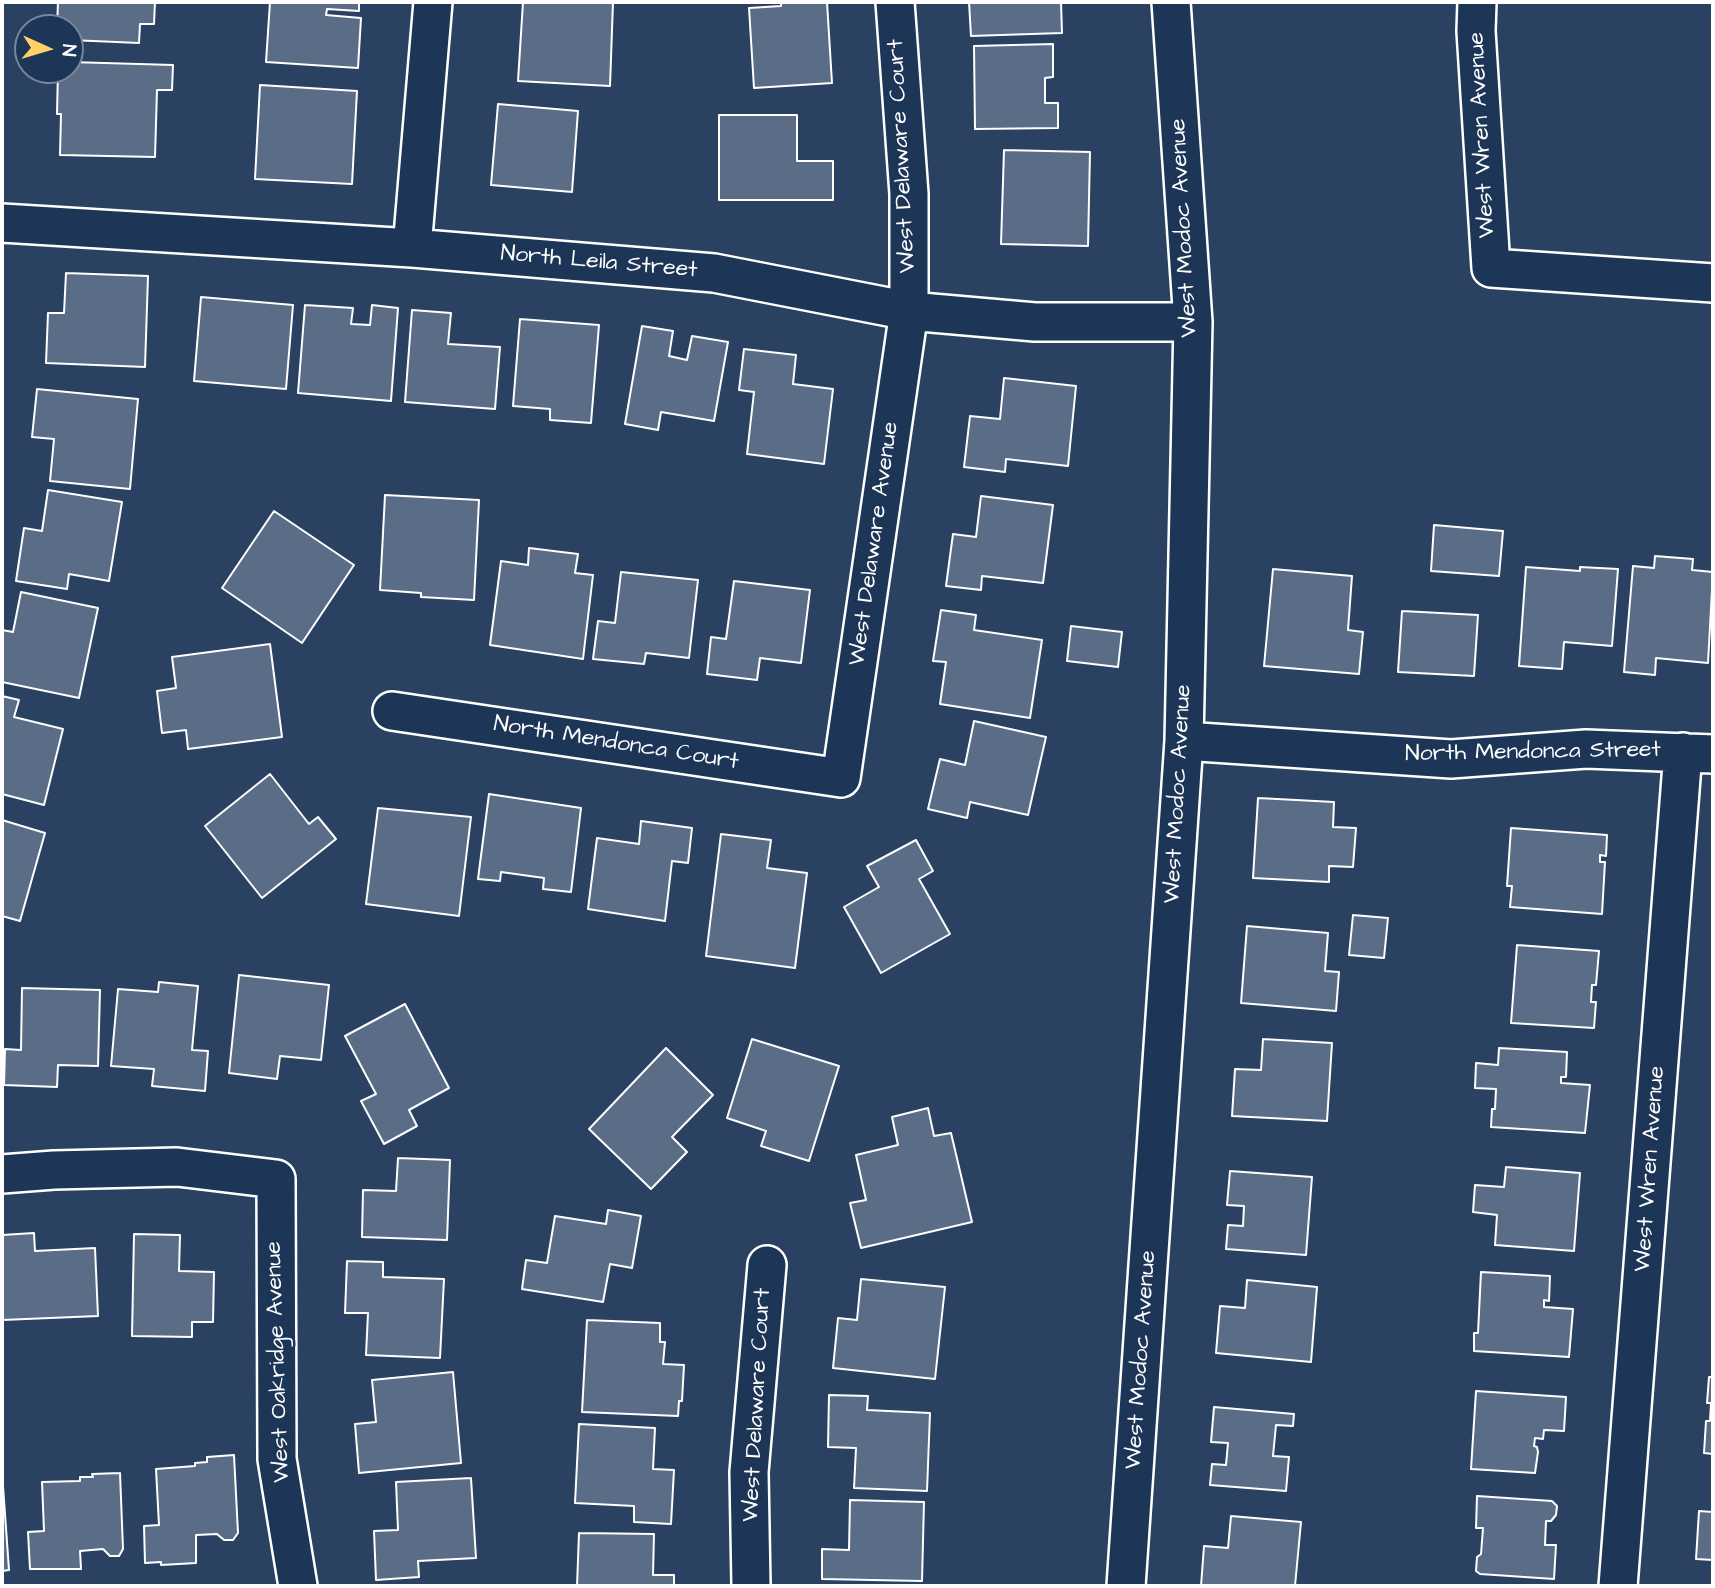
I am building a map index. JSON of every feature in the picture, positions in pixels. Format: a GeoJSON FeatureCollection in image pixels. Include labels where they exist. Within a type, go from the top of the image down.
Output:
{"type":"FeatureCollection","features":[{"type":"Feature","properties":{"kind":"street"},"geometry":{"type":"LineString","coordinates":[[412,248],[433,2]]}},
{"type":"Feature","properties":{"kind":"street","name":"West Delaware Court"},"geometry":{"type":"LineString","coordinates":[[895,2],[909,194],[909,311]]}},
{"type":"Feature","properties":{"kind":"street","name":"West Modoc Avenue"},"geometry":{"type":"LineString","coordinates":[[1126,1586],[1185,741],[1193,322],[1171,2]]}},
{"type":"Feature","properties":{"kind":"street","name":"West Wren Avenue"},"geometry":{"type":"LineString","coordinates":[[1478,2],[1476,31],[1491,268],[1713,283]]}},
{"type":"Feature","properties":{"kind":"street","name":"North Leila Street"},"geometry":{"type":"LineString","coordinates":[[2,223],[412,248],[714,273],[909,311],[1035,322],[1193,322]]}},
{"type":"Feature","properties":{"kind":"street","name":"West Delaware Avenue"},"geometry":{"type":"LineString","coordinates":[[841,778],[909,311]]}},
{"type":"Feature","properties":{"kind":"street","name":"North Mendonca Court"},"geometry":{"type":"LineString","coordinates":[[392,710],[841,778]]}},
{"type":"Feature","properties":{"kind":"street","name":"North Mendonca Street"},"geometry":{"type":"LineString","coordinates":[[1185,741],[1451,759],[1586,750],[1698,753]]}},
{"type":"Feature","properties":{"kind":"street","name":"West Wren Avenue"},"geometry":{"type":"LineString","coordinates":[[1618,1586],[1698,753]]}},
{"type":"Feature","properties":{"kind":"street","name":"West Oakridge Avenue"},"geometry":{"type":"LineString","coordinates":[[2,1174],[177,1167],[276,1180],[278,1459],[298,1586]]}},
{"type":"Feature","properties":{"kind":"street","name":"West Delaware Court"},"geometry":{"type":"LineString","coordinates":[[751,1586],[749,1472],[767,1265]]}},
{"type":"Feature","properties":{"kind":"building"},"geometry":{"type":"Polygon","coordinates":[[[58,2],[155,2],[154,24],[140,24],[139,43],[84,41],[84,14],[58,14],[58,2]]]}},
{"type":"Feature","properties":{"kind":"building"},"geometry":{"type":"Polygon","coordinates":[[[270,2],[359,2],[359,11],[327,9],[326,15],[361,18],[358,68],[266,62],[270,2]]]}},
{"type":"Feature","properties":{"kind":"building"},"geometry":{"type":"Polygon","coordinates":[[[523,2],[613,2],[610,86],[518,81],[523,2]]]}},
{"type":"Feature","properties":{"kind":"building"},"geometry":{"type":"Polygon","coordinates":[[[781,2],[827,2],[832,83],[754,88],[749,8],[781,6],[781,2]]]}},
{"type":"Feature","properties":{"kind":"building"},"geometry":{"type":"Polygon","coordinates":[[[969,2],[1061,2],[1062,33],[971,36],[969,2]]]}},
{"type":"Feature","properties":{"kind":"building"},"geometry":{"type":"Polygon","coordinates":[[[1053,44],[1053,77],[1045,78],[1045,103],[1058,103],[1058,128],[975,129],[974,46],[1053,44]]]}},
{"type":"Feature","properties":{"kind":"building"},"geometry":{"type":"Polygon","coordinates":[[[84,62],[173,65],[172,90],[157,90],[155,157],[60,155],[61,114],[57,114],[58,84],[84,84],[84,62]]]}},
{"type":"Feature","properties":{"kind":"building"},"geometry":{"type":"Polygon","coordinates":[[[260,85],[357,91],[352,184],[255,179],[260,85]]]}},
{"type":"Feature","properties":{"kind":"building"},"geometry":{"type":"Polygon","coordinates":[[[498,104],[578,111],[572,192],[491,185],[498,104]]]}},
{"type":"Feature","properties":{"kind":"building"},"geometry":{"type":"Polygon","coordinates":[[[719,115],[797,115],[797,161],[833,161],[833,200],[719,200],[719,115]]]}},
{"type":"Feature","properties":{"kind":"building"},"geometry":{"type":"Polygon","coordinates":[[[1004,150],[1090,152],[1088,246],[1001,244],[1004,150]]]}},
{"type":"Feature","properties":{"kind":"building"},"geometry":{"type":"Polygon","coordinates":[[[66,273],[148,276],[145,367],[46,363],[48,313],[64,313],[66,273]]]}},
{"type":"Feature","properties":{"kind":"building"},"geometry":{"type":"Polygon","coordinates":[[[201,297],[293,305],[286,389],[194,381],[201,297]]]}},
{"type":"Feature","properties":{"kind":"building"},"geometry":{"type":"Polygon","coordinates":[[[305,305],[353,308],[351,324],[370,325],[372,305],[398,308],[391,401],[298,393],[305,305]]]}},
{"type":"Feature","properties":{"kind":"building"},"geometry":{"type":"Polygon","coordinates":[[[412,310],[451,313],[448,344],[500,347],[495,409],[405,402],[412,310]]]}},
{"type":"Feature","properties":{"kind":"building"},"geometry":{"type":"Polygon","coordinates":[[[520,319],[599,325],[591,423],[550,420],[550,409],[513,406],[520,319]]]}},
{"type":"Feature","properties":{"kind":"building"},"geometry":{"type":"Polygon","coordinates":[[[642,326],[673,331],[669,356],[687,360],[692,336],[728,342],[714,421],[661,412],[658,430],[625,424],[642,326]]]}},
{"type":"Feature","properties":{"kind":"building"},"geometry":{"type":"Polygon","coordinates":[[[744,349],[796,355],[793,384],[833,389],[824,464],[747,454],[754,392],[739,390],[744,349]]]}},
{"type":"Feature","properties":{"kind":"building"},"geometry":{"type":"Polygon","coordinates":[[[1004,378],[1076,386],[1068,466],[1006,459],[1005,472],[964,467],[970,416],[1000,419],[1004,378]]]}},
{"type":"Feature","properties":{"kind":"building"},"geometry":{"type":"Polygon","coordinates":[[[37,389],[138,399],[130,489],[50,481],[54,439],[32,437],[37,389]]]}},
{"type":"Feature","properties":{"kind":"building"},"geometry":{"type":"Polygon","coordinates":[[[48,490],[122,502],[109,581],[69,574],[67,589],[16,581],[24,528],[42,531],[48,490]]]}},
{"type":"Feature","properties":{"kind":"building"},"geometry":{"type":"Polygon","coordinates":[[[385,495],[479,500],[474,600],[421,597],[421,593],[380,590],[385,495]]]}},
{"type":"Feature","properties":{"kind":"building"},"geometry":{"type":"Polygon","coordinates":[[[981,496],[1053,505],[1043,583],[982,576],[981,590],[946,586],[953,534],[976,537],[981,496]]]}},
{"type":"Feature","properties":{"kind":"building"},"geometry":{"type":"Polygon","coordinates":[[[274,511],[354,565],[302,643],[222,588],[274,511]]]}},
{"type":"Feature","properties":{"kind":"building"},"geometry":{"type":"Polygon","coordinates":[[[1434,525],[1503,531],[1499,576],[1431,571],[1434,525]]]}},
{"type":"Feature","properties":{"kind":"building"},"geometry":{"type":"Polygon","coordinates":[[[529,548],[578,554],[575,573],[593,575],[583,659],[490,645],[501,561],[528,565],[529,548]]]}},
{"type":"Feature","properties":{"kind":"building"},"geometry":{"type":"Polygon","coordinates":[[[1655,556],[1693,559],[1692,570],[1713,572],[1708,663],[1656,658],[1655,675],[1624,672],[1633,566],[1654,568],[1655,556]]]}},
{"type":"Feature","properties":{"kind":"building"},"geometry":{"type":"Polygon","coordinates":[[[1526,567],[1580,571],[1580,567],[1618,569],[1612,646],[1564,642],[1562,669],[1519,666],[1526,567]]]}},
{"type":"Feature","properties":{"kind":"building"},"geometry":{"type":"Polygon","coordinates":[[[1273,569],[1352,576],[1348,630],[1363,632],[1359,674],[1264,666],[1273,569]]]}},
{"type":"Feature","properties":{"kind":"building"},"geometry":{"type":"Polygon","coordinates":[[[621,572],[698,580],[689,658],[646,653],[644,664],[593,659],[598,621],[615,623],[621,572]]]}},
{"type":"Feature","properties":{"kind":"building"},"geometry":{"type":"Polygon","coordinates":[[[734,581],[810,590],[801,663],[760,658],[757,680],[707,674],[711,637],[726,639],[734,581]]]}},
{"type":"Feature","properties":{"kind":"building"},"geometry":{"type":"Polygon","coordinates":[[[21,592],[98,608],[79,698],[2,682],[2,630],[13,632],[21,592]]]}},
{"type":"Feature","properties":{"kind":"building"},"geometry":{"type":"Polygon","coordinates":[[[941,610],[976,615],[974,630],[1042,640],[1030,718],[940,704],[946,662],[933,661],[941,610]]]}},
{"type":"Feature","properties":{"kind":"building"},"geometry":{"type":"Polygon","coordinates":[[[1402,611],[1478,615],[1474,676],[1398,672],[1402,611]]]}},
{"type":"Feature","properties":{"kind":"building"},"geometry":{"type":"Polygon","coordinates":[[[1071,626],[1122,632],[1118,667],[1067,661],[1071,626]]]}},
{"type":"Feature","properties":{"kind":"building"},"geometry":{"type":"Polygon","coordinates":[[[270,644],[282,737],[188,749],[186,730],[162,733],[157,691],[176,688],[172,657],[270,644]]]}},
{"type":"Feature","properties":{"kind":"building"},"geometry":{"type":"Polygon","coordinates":[[[2,696],[19,700],[14,717],[63,729],[44,805],[2,794],[2,696]]]}},
{"type":"Feature","properties":{"kind":"building"},"geometry":{"type":"Polygon","coordinates":[[[974,721],[1046,737],[1028,815],[970,802],[967,818],[928,809],[940,759],[965,765],[974,721]]]}},
{"type":"Feature","properties":{"kind":"building"},"geometry":{"type":"Polygon","coordinates":[[[270,774],[309,824],[318,817],[336,839],[262,898],[205,826],[270,774]]]}},
{"type":"Feature","properties":{"kind":"building"},"geometry":{"type":"Polygon","coordinates":[[[489,794],[581,808],[571,892],[543,889],[544,878],[501,872],[500,881],[478,879],[489,794]]]}},
{"type":"Feature","properties":{"kind":"building"},"geometry":{"type":"Polygon","coordinates":[[[1258,798],[1334,802],[1333,827],[1356,828],[1353,867],[1329,866],[1329,882],[1253,878],[1258,798]]]}},
{"type":"Feature","properties":{"kind":"building"},"geometry":{"type":"Polygon","coordinates":[[[378,808],[471,817],[459,916],[366,904],[378,808]]]}},
{"type":"Feature","properties":{"kind":"building"},"geometry":{"type":"Polygon","coordinates":[[[2,820],[45,833],[20,921],[2,916],[2,820]]]}},
{"type":"Feature","properties":{"kind":"building"},"geometry":{"type":"Polygon","coordinates":[[[641,821],[692,828],[688,863],[672,861],[665,921],[588,909],[597,838],[639,844],[641,821]]]}},
{"type":"Feature","properties":{"kind":"building"},"geometry":{"type":"Polygon","coordinates":[[[1511,828],[1607,835],[1606,856],[1600,855],[1600,862],[1605,862],[1602,914],[1510,907],[1512,886],[1507,886],[1511,828]]]}},
{"type":"Feature","properties":{"kind":"building"},"geometry":{"type":"Polygon","coordinates":[[[721,834],[771,840],[767,868],[807,873],[795,968],[706,956],[721,834]]]}},
{"type":"Feature","properties":{"kind":"building"},"geometry":{"type":"Polygon","coordinates":[[[916,840],[933,871],[919,879],[950,934],[881,973],[844,907],[879,887],[867,866],[916,840]]]}},
{"type":"Feature","properties":{"kind":"building"},"geometry":{"type":"Polygon","coordinates":[[[1353,915],[1388,918],[1384,958],[1349,955],[1353,915]]]}},
{"type":"Feature","properties":{"kind":"building"},"geometry":{"type":"Polygon","coordinates":[[[1247,926],[1328,933],[1325,971],[1339,972],[1336,1011],[1241,1003],[1247,926]]]}},
{"type":"Feature","properties":{"kind":"building"},"geometry":{"type":"Polygon","coordinates":[[[1517,945],[1599,951],[1596,985],[1592,985],[1591,1002],[1596,1002],[1594,1028],[1511,1023],[1517,945]]]}},
{"type":"Feature","properties":{"kind":"building"},"geometry":{"type":"Polygon","coordinates":[[[239,975],[329,985],[321,1060],[280,1056],[277,1079],[229,1073],[239,975]]]}},
{"type":"Feature","properties":{"kind":"building"},"geometry":{"type":"Polygon","coordinates":[[[159,982],[198,986],[192,1050],[208,1051],[205,1091],[152,1086],[154,1069],[111,1066],[118,989],[158,992],[159,982]]]}},
{"type":"Feature","properties":{"kind":"building"},"geometry":{"type":"Polygon","coordinates":[[[22,988],[100,990],[98,1066],[58,1065],[57,1087],[4,1085],[5,1049],[21,1050],[22,988]]]}},
{"type":"Feature","properties":{"kind":"building"},"geometry":{"type":"Polygon","coordinates":[[[405,1004],[449,1088],[409,1110],[417,1126],[384,1144],[361,1101],[376,1094],[345,1036],[405,1004]]]}},
{"type":"Feature","properties":{"kind":"building"},"geometry":{"type":"Polygon","coordinates":[[[752,1039],[839,1066],[809,1161],[761,1146],[766,1131],[727,1118],[752,1039]]]}},
{"type":"Feature","properties":{"kind":"building"},"geometry":{"type":"Polygon","coordinates":[[[1263,1039],[1332,1043],[1327,1121],[1232,1116],[1235,1069],[1261,1070],[1263,1039]]]}},
{"type":"Feature","properties":{"kind":"building"},"geometry":{"type":"Polygon","coordinates":[[[666,1048],[713,1095],[672,1137],[687,1152],[651,1189],[589,1129],[666,1048]]]}},
{"type":"Feature","properties":{"kind":"building"},"geometry":{"type":"Polygon","coordinates":[[[1499,1048],[1567,1052],[1566,1077],[1561,1077],[1561,1083],[1590,1085],[1585,1133],[1491,1127],[1496,1089],[1475,1088],[1476,1063],[1498,1065],[1499,1048]]]}},
{"type":"Feature","properties":{"kind":"building"},"geometry":{"type":"Polygon","coordinates":[[[928,1108],[934,1136],[951,1133],[972,1222],[861,1248],[850,1203],[866,1200],[856,1155],[898,1145],[892,1117],[928,1108]]]}},
{"type":"Feature","properties":{"kind":"building"},"geometry":{"type":"Polygon","coordinates":[[[398,1158],[450,1160],[447,1240],[362,1237],[363,1190],[396,1191],[398,1158]]]}},
{"type":"Feature","properties":{"kind":"building"},"geometry":{"type":"Polygon","coordinates":[[[1506,1167],[1580,1173],[1574,1251],[1495,1245],[1497,1215],[1473,1212],[1475,1185],[1504,1187],[1506,1167]]]}},
{"type":"Feature","properties":{"kind":"building"},"geometry":{"type":"Polygon","coordinates":[[[1230,1171],[1312,1177],[1306,1255],[1226,1249],[1228,1225],[1243,1226],[1244,1206],[1227,1205],[1230,1171]]]}},
{"type":"Feature","properties":{"kind":"building"},"geometry":{"type":"Polygon","coordinates":[[[608,1210],[641,1216],[632,1268],[610,1264],[603,1302],[522,1289],[526,1260],[547,1263],[555,1216],[606,1224],[608,1210]]]}},
{"type":"Feature","properties":{"kind":"building"},"geometry":{"type":"Polygon","coordinates":[[[34,1233],[35,1251],[95,1248],[98,1316],[2,1320],[2,1235],[34,1233]]]}},
{"type":"Feature","properties":{"kind":"building"},"geometry":{"type":"Polygon","coordinates":[[[134,1234],[180,1235],[179,1271],[214,1272],[213,1322],[192,1322],[192,1337],[132,1336],[134,1234]]]}},
{"type":"Feature","properties":{"kind":"building"},"geometry":{"type":"Polygon","coordinates":[[[347,1261],[383,1262],[383,1277],[444,1279],[440,1358],[366,1355],[368,1313],[345,1313],[347,1261]]]}},
{"type":"Feature","properties":{"kind":"building"},"geometry":{"type":"Polygon","coordinates":[[[1481,1272],[1550,1276],[1549,1301],[1544,1300],[1544,1307],[1573,1309],[1569,1357],[1474,1351],[1474,1333],[1478,1333],[1481,1272]]]}},
{"type":"Feature","properties":{"kind":"building"},"geometry":{"type":"Polygon","coordinates":[[[861,1279],[945,1287],[935,1379],[833,1368],[838,1318],[857,1320],[861,1279]]]}},
{"type":"Feature","properties":{"kind":"building"},"geometry":{"type":"Polygon","coordinates":[[[1247,1280],[1317,1287],[1311,1362],[1216,1353],[1220,1306],[1245,1308],[1247,1280]]]}},
{"type":"Feature","properties":{"kind":"building"},"geometry":{"type":"Polygon","coordinates":[[[587,1320],[660,1323],[660,1342],[665,1342],[663,1364],[684,1365],[682,1401],[679,1401],[678,1416],[582,1412],[587,1320]]]}},
{"type":"Feature","properties":{"kind":"building"},"geometry":{"type":"Polygon","coordinates":[[[453,1372],[461,1463],[359,1473],[355,1424],[376,1422],[372,1380],[453,1372]]]}},
{"type":"Feature","properties":{"kind":"building"},"geometry":{"type":"Polygon","coordinates":[[[1709,1377],[1713,1377],[1713,1454],[1704,1453],[1706,1421],[1710,1421],[1711,1403],[1707,1403],[1709,1377]]]}},
{"type":"Feature","properties":{"kind":"building"},"geometry":{"type":"Polygon","coordinates":[[[1476,1391],[1566,1397],[1564,1431],[1544,1430],[1543,1439],[1535,1438],[1534,1446],[1538,1452],[1535,1473],[1471,1469],[1476,1391]]]}},
{"type":"Feature","properties":{"kind":"building"},"geometry":{"type":"Polygon","coordinates":[[[829,1395],[868,1396],[867,1410],[930,1413],[927,1491],[854,1488],[856,1448],[828,1447],[829,1395]]]}},
{"type":"Feature","properties":{"kind":"building"},"geometry":{"type":"Polygon","coordinates":[[[1214,1407],[1294,1414],[1293,1426],[1276,1425],[1273,1456],[1289,1457],[1286,1491],[1210,1485],[1212,1464],[1226,1465],[1228,1443],[1211,1442],[1214,1407]]]}},
{"type":"Feature","properties":{"kind":"building"},"geometry":{"type":"Polygon","coordinates":[[[579,1424],[655,1428],[653,1469],[674,1470],[671,1524],[634,1522],[634,1506],[575,1503],[579,1424]]]}},
{"type":"Feature","properties":{"kind":"building"},"geometry":{"type":"Polygon","coordinates":[[[234,1455],[238,1533],[233,1540],[224,1540],[217,1534],[196,1535],[196,1563],[145,1563],[144,1526],[159,1525],[156,1469],[195,1466],[195,1463],[207,1462],[207,1457],[234,1455]]]}},
{"type":"Feature","properties":{"kind":"building"},"geometry":{"type":"Polygon","coordinates":[[[2,1472],[9,1570],[2,1571],[2,1472]]]}},
{"type":"Feature","properties":{"kind":"building"},"geometry":{"type":"Polygon","coordinates":[[[120,1473],[123,1549],[119,1556],[110,1556],[103,1549],[80,1551],[81,1569],[30,1569],[28,1532],[44,1531],[42,1482],[80,1481],[80,1477],[93,1477],[92,1474],[120,1473]]]}},
{"type":"Feature","properties":{"kind":"building"},"geometry":{"type":"Polygon","coordinates":[[[471,1478],[476,1558],[418,1561],[419,1577],[376,1580],[374,1531],[398,1530],[396,1482],[471,1478]]]}},
{"type":"Feature","properties":{"kind":"building"},"geometry":{"type":"Polygon","coordinates":[[[1477,1496],[1552,1501],[1557,1506],[1556,1515],[1551,1521],[1546,1521],[1545,1545],[1556,1545],[1554,1579],[1480,1574],[1476,1571],[1477,1557],[1481,1554],[1483,1528],[1476,1528],[1477,1496]]]}},
{"type":"Feature","properties":{"kind":"building"},"geometry":{"type":"Polygon","coordinates":[[[850,1500],[924,1502],[922,1581],[822,1579],[822,1549],[849,1550],[850,1500]]]}},
{"type":"Feature","properties":{"kind":"building"},"geometry":{"type":"Polygon","coordinates":[[[1699,1511],[1713,1512],[1713,1560],[1696,1559],[1699,1511]]]}},
{"type":"Feature","properties":{"kind":"building"},"geometry":{"type":"Polygon","coordinates":[[[1231,1516],[1301,1522],[1295,1586],[1201,1586],[1204,1546],[1228,1548],[1231,1516]]]}},
{"type":"Feature","properties":{"kind":"building"},"geometry":{"type":"Polygon","coordinates":[[[579,1533],[654,1534],[653,1575],[674,1575],[674,1586],[577,1586],[579,1533]]]}}]}
